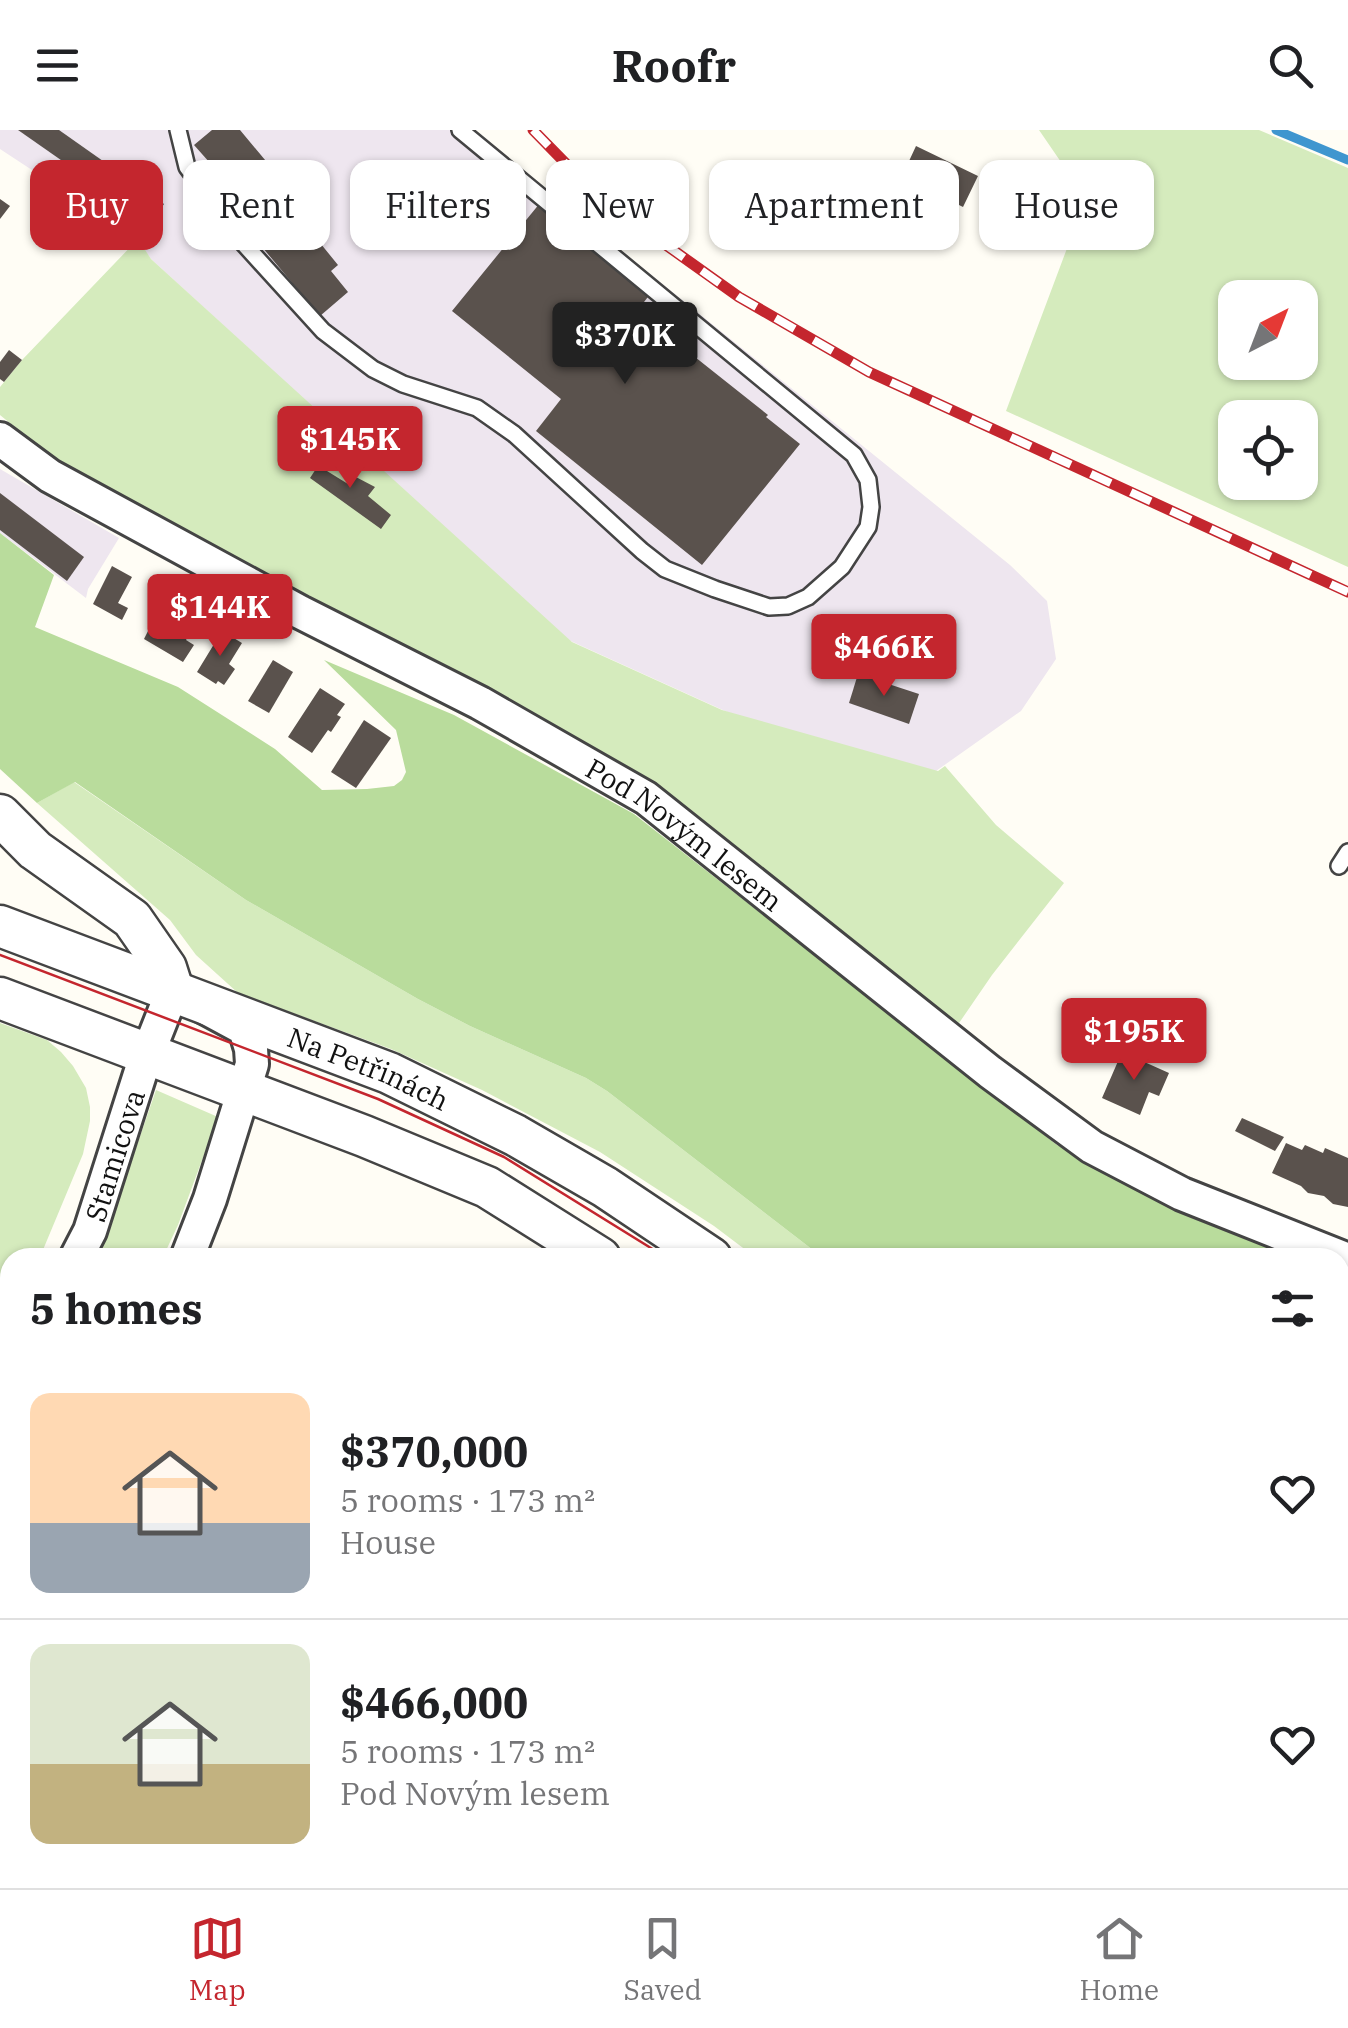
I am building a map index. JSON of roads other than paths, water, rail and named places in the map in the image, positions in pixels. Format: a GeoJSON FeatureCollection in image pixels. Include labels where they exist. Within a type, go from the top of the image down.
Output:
{"type":"FeatureCollection","features":[{"type":"Feature","properties":{"kind":"street","name":"Pod Novým lesem"},"geometry":{"type":"LineString","coordinates":[[0,439],[50,476],[300,612],[480,703],[646,798],[990,1072],[1092,1148],[1182,1194],[1318,1248]]}},
{"type":"Feature","properties":{"kind":"street"},"geometry":{"type":"LineString","coordinates":[[0,815],[35,850],[132,919],[166,968],[173,990],[245,1029],[252,1064],[191,1248]]}},
{"type":"Feature","properties":{"kind":"street","name":"Na Petřinách"},"geometry":{"type":"LineString","coordinates":[[0,926],[389,1073],[515,1135],[697,1248]]}},
{"type":"Feature","properties":{"kind":"street","name":"Stamicova"},"geometry":{"type":"LineString","coordinates":[[81,1248],[173,990]]}},
{"type":"Feature","properties":{"kind":"street"},"geometry":{"type":"LineString","coordinates":[[0,998],[488,1187],[584,1248]]}},
{"type":"Feature","properties":{"kind":"lane"},"geometry":{"type":"LineString","coordinates":[[178,130],[187,168],[243,243],[323,331],[374,369],[403,384],[477,408],[514,434],[665,569],[769,608],[788,606],[808,596],[842,567],[868,527],[868,480],[854,455],[460,130]]}},
{"type":"Feature","properties":{"kind":"waterway"},"geometry":{"type":"LineString","coordinates":[[1276,130],[1348,160]]}},
{"type":"Feature","properties":{"kind":"tram line"},"geometry":{"type":"LineString","coordinates":[[0,955],[378,1099],[504,1157],[651,1248]]}},
{"type":"Feature","properties":{"kind":"railway"},"geometry":{"type":"LineString","coordinates":[[533,130],[580,178],[659,240],[739,297],[869,372],[1348,592]]}}]}
